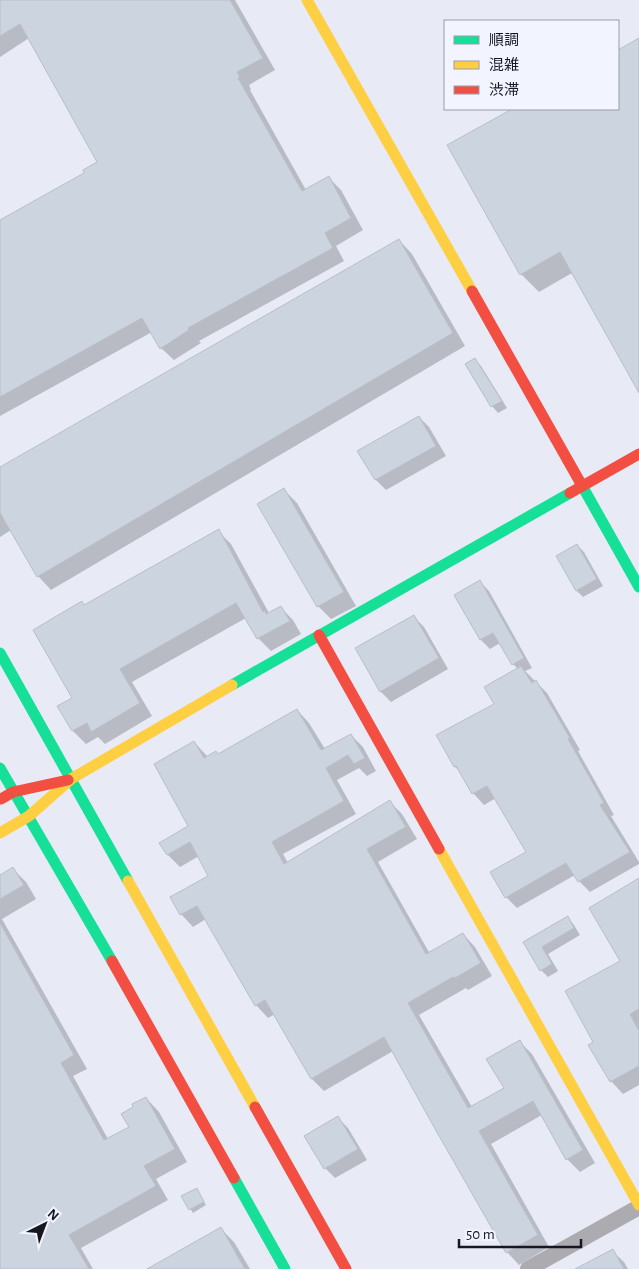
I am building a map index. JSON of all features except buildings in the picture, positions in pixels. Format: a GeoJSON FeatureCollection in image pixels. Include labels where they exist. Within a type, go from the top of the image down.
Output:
{"type":"FeatureCollection","features":[{"type":"Feature","properties":{"kind":"street"},"geometry":{"type":"LineString","coordinates":[[307,0],[639,587]]}},
{"type":"Feature","properties":{"kind":"street"},"geometry":{"type":"LineString","coordinates":[[0,833],[29,816],[71,779],[319,635],[639,454]]}},
{"type":"Feature","properties":{"kind":"street"},"geometry":{"type":"LineString","coordinates":[[319,635],[639,1206],[528,1269]]}},
{"type":"Feature","properties":{"kind":"street"},"geometry":{"type":"LineString","coordinates":[[0,653],[346,1269]]}},
{"type":"Feature","properties":{"kind":"street"},"geometry":{"type":"LineString","coordinates":[[0,768],[78,900],[284,1269]]}},
{"type":"Feature","properties":{"kind":"street"},"geometry":{"type":"LineString","coordinates":[[0,800],[13,792],[71,779]]}},
{"type":"Feature","properties":{"kind":"traffic: fast"},"geometry":{"type":"LineString","coordinates":[[580,482],[639,587]]}},
{"type":"Feature","properties":{"kind":"traffic: fast"},"geometry":{"type":"LineString","coordinates":[[232,685],[570,493]]}},
{"type":"Feature","properties":{"kind":"traffic: fast"},"geometry":{"type":"LineString","coordinates":[[0,653],[128,881]]}},
{"type":"Feature","properties":{"kind":"traffic: fast"},"geometry":{"type":"LineString","coordinates":[[0,768],[112,961]]}},
{"type":"Feature","properties":{"kind":"traffic: fast"},"geometry":{"type":"LineString","coordinates":[[234,1178],[285,1269]]}},
{"type":"Feature","properties":{"kind":"traffic: slow"},"geometry":{"type":"LineString","coordinates":[[307,0],[472,291]]}},
{"type":"Feature","properties":{"kind":"traffic: slow"},"geometry":{"type":"LineString","coordinates":[[0,833],[29,816],[71,779],[232,685]]}},
{"type":"Feature","properties":{"kind":"traffic: slow"},"geometry":{"type":"LineString","coordinates":[[439,849],[639,1205]]}},
{"type":"Feature","properties":{"kind":"traffic: slow"},"geometry":{"type":"LineString","coordinates":[[128,881],[255,1107]]}},
{"type":"Feature","properties":{"kind":"traffic: jam"},"geometry":{"type":"LineString","coordinates":[[472,291],[580,482]]}},
{"type":"Feature","properties":{"kind":"traffic: jam"},"geometry":{"type":"LineString","coordinates":[[570,493],[639,454]]}},
{"type":"Feature","properties":{"kind":"traffic: jam"},"geometry":{"type":"LineString","coordinates":[[319,635],[439,849]]}},
{"type":"Feature","properties":{"kind":"traffic: jam"},"geometry":{"type":"LineString","coordinates":[[1,799],[13,792],[68,780]]}},
{"type":"Feature","properties":{"kind":"traffic: jam"},"geometry":{"type":"LineString","coordinates":[[112,961],[234,1178]]}},
{"type":"Feature","properties":{"kind":"traffic: jam"},"geometry":{"type":"LineString","coordinates":[[255,1107],[346,1269]]}}]}
